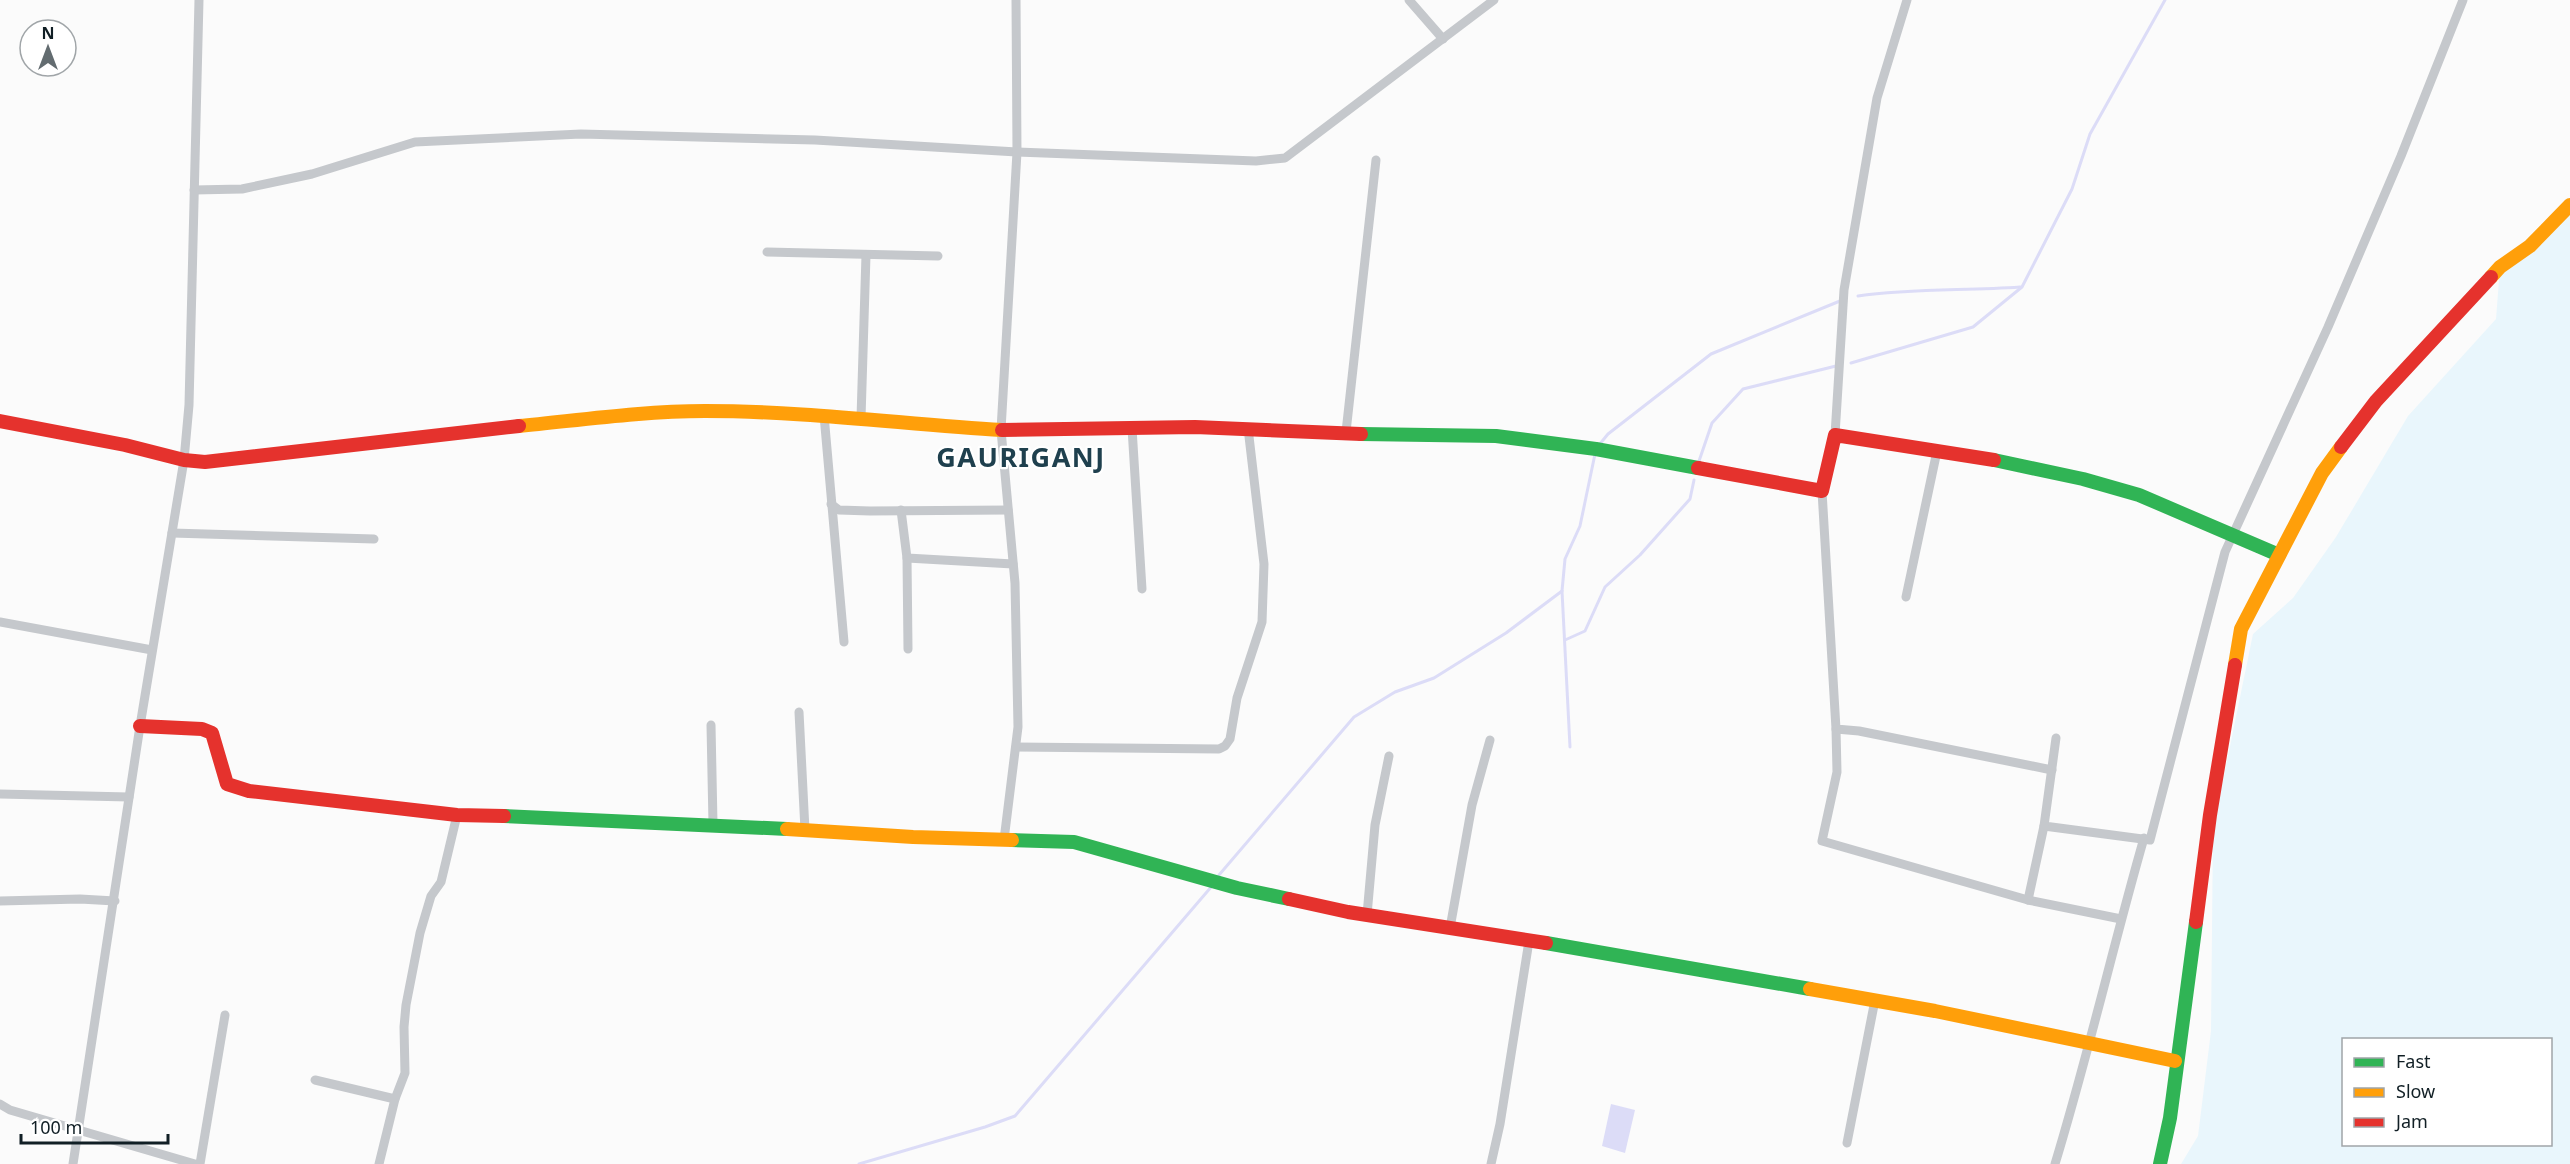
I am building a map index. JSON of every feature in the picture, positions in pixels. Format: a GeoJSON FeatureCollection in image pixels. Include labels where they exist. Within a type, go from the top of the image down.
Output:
{"type":"FeatureCollection","features":[{"type":"Feature","properties":{"kind":"street"},"geometry":{"type":"LineString","coordinates":[[73,1164],[140,726],[184,460],[189,405],[199,0]]}},
{"type":"Feature","properties":{"kind":"street"},"geometry":{"type":"LineString","coordinates":[[1004,840],[1018,728],[1013,564],[1001,429],[1017,152],[1016,0]]}},
{"type":"Feature","properties":{"kind":"street"},"geometry":{"type":"LineString","coordinates":[[1409,0],[1443,39]]}},
{"type":"Feature","properties":{"kind":"street"},"geometry":{"type":"LineString","coordinates":[[194,190],[242,189],[289,179],[415,142],[581,134],[750,137],[1017,152],[1256,161],[1285,158],[1494,0]]}},
{"type":"Feature","properties":{"kind":"street"},"geometry":{"type":"LineString","coordinates":[[1907,0],[1877,98],[1844,290],[1835,435],[1822,491],[1837,772],[1822,841],[2028,900],[2121,919]]}},
{"type":"Feature","properties":{"kind":"street"},"geometry":{"type":"LineString","coordinates":[[2044,826],[2150,840],[2207,613],[2232,534],[2328,327],[2401,156],[2463,0]]}},
{"type":"Feature","properties":{"kind":"street"},"geometry":{"type":"LineString","coordinates":[[1346,432],[1376,160]]}},
{"type":"Feature","properties":{"kind":"street"},"geometry":{"type":"LineString","coordinates":[[2160,1164],[2170,1118],[2175,1061],[2210,815],[2241,629],[2322,473],[2376,401],[2500,267],[2530,246],[2570,206]]}},
{"type":"Feature","properties":{"kind":"street"},"geometry":{"type":"LineString","coordinates":[[767,252],[938,256]]}},
{"type":"Feature","properties":{"kind":"street"},"geometry":{"type":"LineString","coordinates":[[861,418],[866,255]]}},
{"type":"Feature","properties":{"kind":"street"},"geometry":{"type":"LineString","coordinates":[[0,421],[125,445],[184,460],[205,462],[421,436],[650,413],[705,411],[861,418],[1001,429],[1248,428],[1527,438],[1822,491]]}},
{"type":"Feature","properties":{"kind":"street"},"geometry":{"type":"LineString","coordinates":[[824,416],[844,642]]}},
{"type":"Feature","properties":{"kind":"street"},"geometry":{"type":"LineString","coordinates":[[1132,428],[1142,589]]}},
{"type":"Feature","properties":{"kind":"street"},"geometry":{"type":"LineString","coordinates":[[1016,747],[1219,749],[1225,746],[1230,739],[1237,698],[1262,622],[1264,564],[1248,428]]}},
{"type":"Feature","properties":{"kind":"street"},"geometry":{"type":"LineString","coordinates":[[1835,435],[1937,451],[2075,477],[2162,503],[2279,555]]}},
{"type":"Feature","properties":{"kind":"street"},"geometry":{"type":"LineString","coordinates":[[1906,597],[1937,451]]}},
{"type":"Feature","properties":{"kind":"street"},"geometry":{"type":"LineString","coordinates":[[831,504],[839,510],[1008,510]]}},
{"type":"Feature","properties":{"kind":"street"},"geometry":{"type":"LineString","coordinates":[[901,510],[907,558],[908,649]]}},
{"type":"Feature","properties":{"kind":"street"},"geometry":{"type":"LineString","coordinates":[[172,533],[374,539]]}},
{"type":"Feature","properties":{"kind":"street"},"geometry":{"type":"LineString","coordinates":[[907,558],[1013,564]]}},
{"type":"Feature","properties":{"kind":"street"},"geometry":{"type":"LineString","coordinates":[[0,622],[152,650]]}},
{"type":"Feature","properties":{"kind":"street"},"geometry":{"type":"LineString","coordinates":[[798,712],[805,830]]}},
{"type":"Feature","properties":{"kind":"street"},"geometry":{"type":"LineString","coordinates":[[711,725],[713,824]]}},
{"type":"Feature","properties":{"kind":"street"},"geometry":{"type":"LineString","coordinates":[[140,726],[202,729],[212,732],[227,784],[237,789],[457,815],[713,824],[913,837],[1074,842],[1237,888],[1367,915],[1875,1000],[2175,1061]]}},
{"type":"Feature","properties":{"kind":"street"},"geometry":{"type":"LineString","coordinates":[[1836,729],[1859,731],[2052,770]]}},
{"type":"Feature","properties":{"kind":"street"},"geometry":{"type":"LineString","coordinates":[[2028,900],[2044,826],[2056,738]]}},
{"type":"Feature","properties":{"kind":"street"},"geometry":{"type":"LineString","coordinates":[[1450,928],[1472,805],[1490,740]]}},
{"type":"Feature","properties":{"kind":"street"},"geometry":{"type":"LineString","coordinates":[[1367,915],[1375,825],[1389,756]]}},
{"type":"Feature","properties":{"kind":"street"},"geometry":{"type":"LineString","coordinates":[[0,794],[129,797]]}},
{"type":"Feature","properties":{"kind":"street"},"geometry":{"type":"LineString","coordinates":[[379,1164],[395,1099],[405,1073],[406,1005],[420,933],[431,896],[441,882],[457,815]]}},
{"type":"Feature","properties":{"kind":"street"},"geometry":{"type":"LineString","coordinates":[[2055,1164],[2144,838]]}},
{"type":"Feature","properties":{"kind":"street"},"geometry":{"type":"LineString","coordinates":[[0,900],[115,901]]}},
{"type":"Feature","properties":{"kind":"street"},"geometry":{"type":"LineString","coordinates":[[1491,1164],[1508,1079],[1529,941]]}},
{"type":"Feature","properties":{"kind":"street"},"geometry":{"type":"LineString","coordinates":[[1847,1143],[1875,1000]]}},
{"type":"Feature","properties":{"kind":"street"},"geometry":{"type":"LineString","coordinates":[[200,1164],[225,1016]]}},
{"type":"Feature","properties":{"kind":"street"},"geometry":{"type":"LineString","coordinates":[[315,1080],[395,1099]]}},
{"type":"Feature","properties":{"kind":"street"},"geometry":{"type":"LineString","coordinates":[[0,1104],[10,1110],[195,1164]]}},
{"type":"Feature","properties":{"kind":"shaded area"},"geometry":{"type":"Polygon","coordinates":[[[2570,205],[2570,1164],[2181,1164],[2198,1136],[2211,1031],[2213,829],[2253,634],[2293,598],[2336,537],[2408,416],[2496,319],[2500,267],[2570,205]]]}},
{"type":"Feature","properties":{"kind":"water"},"geometry":{"type":"Polygon","coordinates":[[[1611,1104],[1635,1110],[1625,1153],[1602,1146],[1611,1104]]]}},
{"type":"Feature","properties":{"kind":"waterway"},"geometry":{"type":"LineString","coordinates":[[1851,363],[1973,327],[2022,287],[2072,189],[2090,134],[2165,0]]}},
{"type":"Feature","properties":{"kind":"waterway"},"geometry":{"type":"LineString","coordinates":[[1858,296],[2020,287]]}},
{"type":"Feature","properties":{"kind":"waterway"},"geometry":{"type":"LineString","coordinates":[[1599,445],[1608,434],[1711,354],[1840,301]]}},
{"type":"Feature","properties":{"kind":"waterway"},"geometry":{"type":"LineString","coordinates":[[1698,464],[1712,423],[1743,389],[1836,366]]}},
{"type":"Feature","properties":{"kind":"waterway"},"geometry":{"type":"LineString","coordinates":[[1570,747],[1562,591],[1565,559],[1580,526],[1595,454]]}},
{"type":"Feature","properties":{"kind":"waterway"},"geometry":{"type":"LineString","coordinates":[[1565,640],[1585,631],[1605,587],[1640,555],[1690,499],[1694,480]]}},
{"type":"Feature","properties":{"kind":"waterway"},"geometry":{"type":"LineString","coordinates":[[1219,875],[1354,717],[1395,692],[1434,678],[1506,633],[1562,591]]}},
{"type":"Feature","properties":{"kind":"waterway"},"geometry":{"type":"LineString","coordinates":[[859,1164],[1015,1116],[1212,886]]}},
{"type":"Feature","properties":{"kind":"traffic: fast"},"geometry":{"type":"LineString","coordinates":[[1361,434],[1496,436],[1596,449],[1698,468]]}},
{"type":"Feature","properties":{"kind":"traffic: fast"},"geometry":{"type":"LineString","coordinates":[[1994,460],[2083,479],[2139,495],[2279,555]]}},
{"type":"Feature","properties":{"kind":"traffic: fast"},"geometry":{"type":"LineString","coordinates":[[504,816],[787,829]]}},
{"type":"Feature","properties":{"kind":"traffic: fast"},"geometry":{"type":"LineString","coordinates":[[1012,840],[1074,842],[1237,888],[1289,899]]}},
{"type":"Feature","properties":{"kind":"traffic: fast"},"geometry":{"type":"LineString","coordinates":[[2160,1164],[2170,1118],[2196,922]]}},
{"type":"Feature","properties":{"kind":"traffic: fast"},"geometry":{"type":"LineString","coordinates":[[1546,943],[1810,989]]}},
{"type":"Feature","properties":{"kind":"traffic: slow"},"geometry":{"type":"LineString","coordinates":[[2491,277],[2500,267],[2530,246],[2570,205]]}},
{"type":"Feature","properties":{"kind":"traffic: slow"},"geometry":{"type":"LineString","coordinates":[[519,426],[635,414],[705,411],[817,415],[1002,430]]}},
{"type":"Feature","properties":{"kind":"traffic: slow"},"geometry":{"type":"LineString","coordinates":[[2235,665],[2241,629],[2322,473],[2341,447]]}},
{"type":"Feature","properties":{"kind":"traffic: slow"},"geometry":{"type":"LineString","coordinates":[[787,829],[913,837],[1012,840]]}},
{"type":"Feature","properties":{"kind":"traffic: slow"},"geometry":{"type":"LineString","coordinates":[[1810,989],[1935,1011],[2175,1061]]}},
{"type":"Feature","properties":{"kind":"traffic: jam"},"geometry":{"type":"LineString","coordinates":[[2341,447],[2376,401],[2491,277]]}},
{"type":"Feature","properties":{"kind":"traffic: jam"},"geometry":{"type":"LineString","coordinates":[[0,421],[125,445],[184,460],[205,462],[519,426]]}},
{"type":"Feature","properties":{"kind":"traffic: jam"},"geometry":{"type":"LineString","coordinates":[[1002,430],[1195,427],[1361,434]]}},
{"type":"Feature","properties":{"kind":"traffic: jam"},"geometry":{"type":"LineString","coordinates":[[1698,468],[1822,491],[1835,435],[1994,460]]}},
{"type":"Feature","properties":{"kind":"traffic: jam"},"geometry":{"type":"LineString","coordinates":[[2196,922],[2210,815],[2235,665]]}},
{"type":"Feature","properties":{"kind":"traffic: jam"},"geometry":{"type":"LineString","coordinates":[[140,726],[202,729],[212,733],[227,784],[249,791],[457,815],[504,816]]}},
{"type":"Feature","properties":{"kind":"traffic: jam"},"geometry":{"type":"LineString","coordinates":[[1289,899],[1348,912],[1546,943]]}},
{"type":"Feature","properties":{"kind":"district","name":"GAURIGANJ"},"geometry":{"type":"Point","coordinates":[1021,458]}}]}
